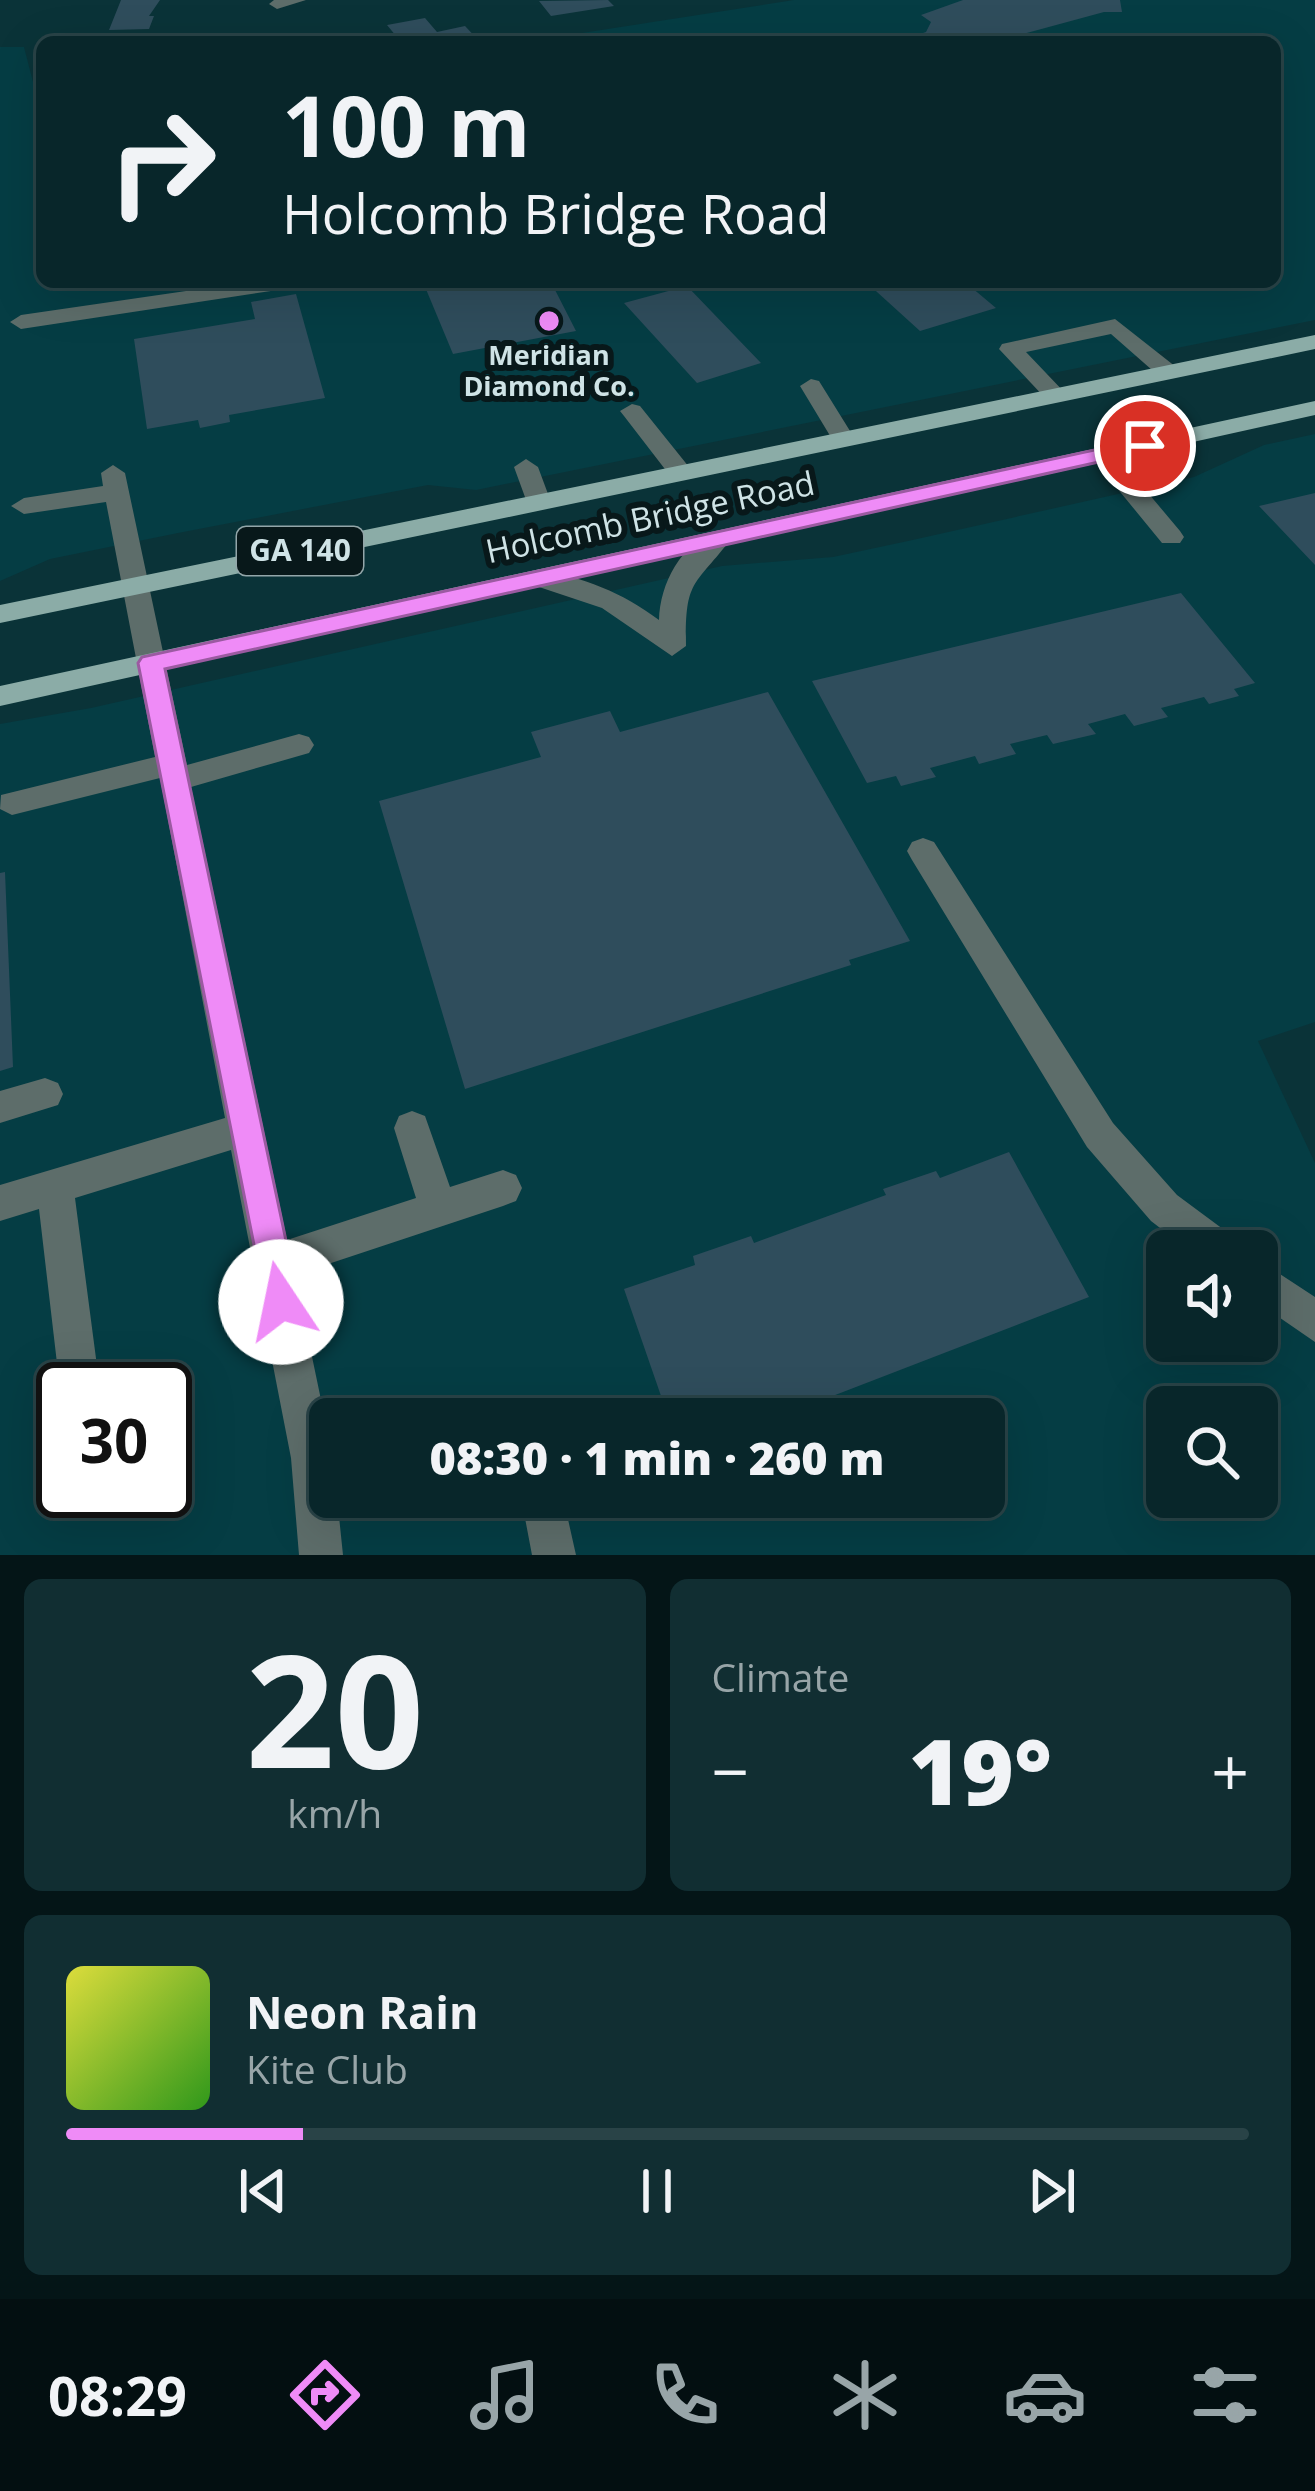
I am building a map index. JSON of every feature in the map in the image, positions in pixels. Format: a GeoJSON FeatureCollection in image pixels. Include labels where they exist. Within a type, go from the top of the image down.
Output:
{"type":"FeatureCollection","features":[{"type":"Feature","properties":{"kind":"main road","name":"Holcomb Bridge Road"},"geometry":{"type":"LineString","coordinates":[[0,614],[1315,342]]}},
{"type":"Feature","properties":{"kind":"main road","name":"Holcomb Bridge Road"},"geometry":{"type":"LineString","coordinates":[[0,696],[1315,408]]}},
{"type":"Feature","properties":{"kind":"street"},"geometry":{"type":"LineString","coordinates":[[277,4],[298,0]]}},
{"type":"Feature","properties":{"kind":"street"},"geometry":{"type":"LineString","coordinates":[[21,322],[250,288]]}},
{"type":"Feature","properties":{"kind":"street"},"geometry":{"type":"LineString","coordinates":[[1054,394],[1010,349],[1115,326],[1168,372]]}},
{"type":"Feature","properties":{"kind":"street"},"geometry":{"type":"LineString","coordinates":[[811,386],[843,439]]}},
{"type":"Feature","properties":{"kind":"street"},"geometry":{"type":"LineString","coordinates":[[632,411],[680,472]]}},
{"type":"Feature","properties":{"kind":"street"},"geometry":{"type":"LineString","coordinates":[[1102,455],[1171,537]]}},
{"type":"Feature","properties":{"kind":"street"},"geometry":{"type":"LineString","coordinates":[[526,467],[538,502]]}},
{"type":"Feature","properties":{"kind":"street"},"geometry":{"type":"LineString","coordinates":[[24,506],[115,482],[309,1423]]}},
{"type":"Feature","properties":{"kind":"street"},"geometry":{"type":"LineString","coordinates":[[539,578],[580,584],[608,596],[672,646],[672,596],[680,576],[718,539]]}},
{"type":"Feature","properties":{"kind":"street"},"geometry":{"type":"LineString","coordinates":[[12,803],[298,745]]}},
{"type":"Feature","properties":{"kind":"street"},"geometry":{"type":"LineString","coordinates":[[923,851],[1100,1135],[1164,1208],[1193,1230]]}},
{"type":"Feature","properties":{"kind":"street"},"geometry":{"type":"LineString","coordinates":[[0,1107],[44,1094]]}},
{"type":"Feature","properties":{"kind":"street"},"geometry":{"type":"LineString","coordinates":[[0,1203],[247,1128]]}},
{"type":"Feature","properties":{"kind":"street"},"geometry":{"type":"LineString","coordinates":[[412,1128],[438,1209]]}},
{"type":"Feature","properties":{"kind":"street"},"geometry":{"type":"LineString","coordinates":[[55,1187],[77,1362]]}},
{"type":"Feature","properties":{"kind":"street"},"geometry":{"type":"LineString","coordinates":[[274,1263],[503,1187]]}},
{"type":"Feature","properties":{"kind":"street"},"geometry":{"type":"LineString","coordinates":[[1278,1294],[1315,1322]]}},
{"type":"Feature","properties":{"kind":"street"},"geometry":{"type":"LineString","coordinates":[[321,1555],[322,1518]]}},
{"type":"Feature","properties":{"kind":"street"},"geometry":{"type":"LineString","coordinates":[[546,1518],[554,1555]]}},
{"type":"Feature","properties":{"kind":"shaded area"},"geometry":{"type":"Polygon","coordinates":[[[794,0],[1315,0],[1315,320],[476,490],[428,485],[178,533],[50,559],[0,581],[0,47],[24,47],[36,94],[36,288],[1281,288],[1281,36],[563,36],[794,0]]]}},
{"type":"Feature","properties":{"kind":"shaded area"},"geometry":{"type":"Polygon","coordinates":[[[1315,434],[1315,1022],[1258,1041],[1315,1163],[1315,1555],[0,1555],[0,724],[91,708],[722,566],[833,557],[1194,477],[1264,445],[1315,434]]]}},
{"type":"Feature","properties":{"kind":"building"},"geometry":{"type":"Polygon","coordinates":[[[121,0],[160,0],[149,16],[154,16],[149,29],[109,30],[121,0]]]}},
{"type":"Feature","properties":{"kind":"building"},"geometry":{"type":"Polygon","coordinates":[[[608,0],[614,6],[551,16],[539,1],[608,0]]]}},
{"type":"Feature","properties":{"kind":"building"},"geometry":{"type":"Polygon","coordinates":[[[963,0],[1120,0],[1122,12],[1104,12],[1023,34],[1039,36],[914,36],[926,32],[931,22],[921,15],[963,0]]]}},
{"type":"Feature","properties":{"kind":"building"},"geometry":{"type":"Polygon","coordinates":[[[425,18],[437,32],[465,26],[474,36],[396,36],[387,25],[425,18]]]}},
{"type":"Feature","properties":{"kind":"building"},"geometry":{"type":"Polygon","coordinates":[[[426,288],[554,288],[576,331],[453,354],[426,288]]]}},
{"type":"Feature","properties":{"kind":"building"},"geometry":{"type":"Polygon","coordinates":[[[689,288],[761,363],[697,383],[624,303],[689,288]]]}},
{"type":"Feature","properties":{"kind":"building"},"geometry":{"type":"Polygon","coordinates":[[[873,288],[972,288],[996,308],[920,331],[873,288]]]}},
{"type":"Feature","properties":{"kind":"building"},"geometry":{"type":"Polygon","coordinates":[[[296,294],[325,398],[229,415],[230,422],[200,428],[198,420],[147,429],[134,339],[255,319],[251,302],[296,294]]]}},
{"type":"Feature","properties":{"kind":"building"},"geometry":{"type":"Polygon","coordinates":[[[1315,493],[1315,565],[1259,506],[1315,493]]]}},
{"type":"Feature","properties":{"kind":"building"},"geometry":{"type":"Polygon","coordinates":[[[1181,593],[1255,683],[1234,689],[1239,696],[1209,704],[1204,697],[1161,708],[1168,717],[1134,726],[1125,714],[1088,724],[1096,734],[1053,744],[1047,735],[1010,744],[1016,754],[979,764],[975,756],[930,768],[936,777],[901,786],[896,776],[867,783],[812,681],[1181,593]]]}},
{"type":"Feature","properties":{"kind":"building"},"geometry":{"type":"Polygon","coordinates":[[[768,692],[910,941],[849,960],[851,965],[465,1089],[379,801],[541,757],[531,732],[610,711],[620,732],[768,692]]]}},
{"type":"Feature","properties":{"kind":"building"},"geometry":{"type":"Polygon","coordinates":[[[5,872],[13,1067],[0,1071],[0,873],[5,872]]]}},
{"type":"Feature","properties":{"kind":"building"},"geometry":{"type":"Polygon","coordinates":[[[1009,1152],[1089,1297],[827,1398],[662,1398],[624,1289],[695,1265],[693,1256],[751,1236],[754,1243],[886,1195],[883,1189],[936,1171],[940,1178],[1009,1152]]]}},
{"type":"Feature","properties":{"kind":"place","name":"Meridian Diamond Co."},"geometry":{"type":"Point","coordinates":[549,321]}},
{"type":"Feature","properties":{"kind":"route"},"geometry":{"type":"LineString","coordinates":[[281,1302],[151,663],[1145,446]]}}]}
